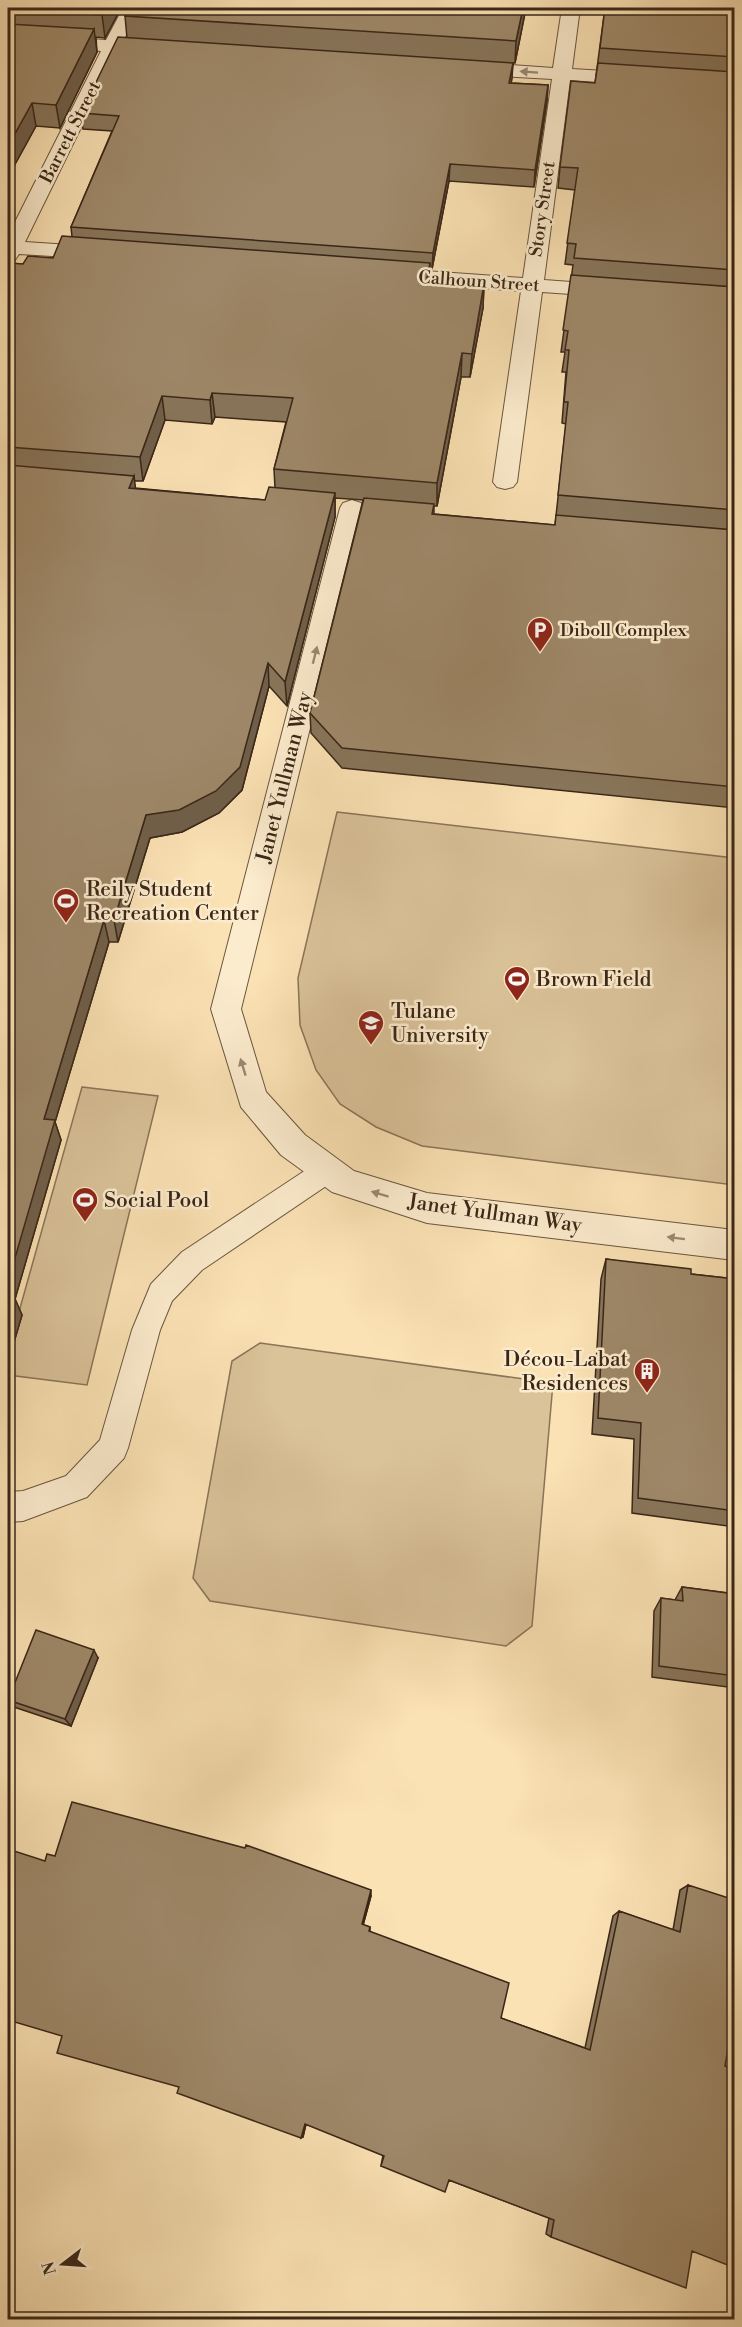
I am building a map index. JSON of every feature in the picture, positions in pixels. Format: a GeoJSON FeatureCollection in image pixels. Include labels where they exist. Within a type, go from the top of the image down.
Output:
{"type":"FeatureCollection","features":[{"type":"Feature","properties":{"kind":"street","name":"Barrett Street"},"geometry":{"type":"LineString","coordinates":[[9,250],[131,8]]}},
{"type":"Feature","properties":{"kind":"street","name":"Story Street"},"geometry":{"type":"LineString","coordinates":[[505,482],[571,8]]}},
{"type":"Feature","properties":{"kind":"street"},"geometry":{"type":"LineString","coordinates":[[8,39],[171,50]]}},
{"type":"Feature","properties":{"kind":"street"},"geometry":{"type":"LineString","coordinates":[[455,68],[654,80]]}},
{"type":"Feature","properties":{"kind":"street"},"geometry":{"type":"LineString","coordinates":[[9,250],[118,255]]}},
{"type":"Feature","properties":{"kind":"street","name":"Calhoun Street"},"geometry":{"type":"LineString","coordinates":[[366,273],[639,293]]}},
{"type":"Feature","properties":{"kind":"street","name":"Janet Yullman Way"},"geometry":{"type":"LineString","coordinates":[[352,508],[226,1009],[252,1098],[293,1145],[344,1182],[427,1208],[735,1245]]}},
{"type":"Feature","properties":{"kind":"lane"},"geometry":{"type":"LineString","coordinates":[[8,1507],[24,1506],[76,1486],[113,1448],[146,1330],[161,1293],[192,1261],[328,1170]]}},
{"type":"Feature","properties":{"kind":"shaded area","name":"Brown Field"},"geometry":{"type":"Polygon","coordinates":[[[337,812],[734,858],[734,1185],[422,1146],[376,1127],[340,1104],[316,1070],[300,1025],[298,978],[337,812]]]}},
{"type":"Feature","properties":{"kind":"shaded area","name":"Social Pool"},"geometry":{"type":"Polygon","coordinates":[[[82,1087],[158,1096],[87,1385],[8,1375],[8,1351],[82,1087]]]}},
{"type":"Feature","properties":{"kind":"shaded area"},"geometry":{"type":"Polygon","coordinates":[[[260,1343],[553,1383],[532,1626],[506,1646],[210,1601],[193,1578],[232,1361],[260,1343]]]}},
{"type":"Feature","properties":{"kind":"building"},"geometry":{"type":"Polygon","coordinates":[[[8,8],[106,8],[102,15],[8,10],[8,8]]]}},
{"type":"Feature","properties":{"kind":"building"},"geometry":{"type":"Polygon","coordinates":[[[129,8],[523,8],[516,41],[125,16],[129,8]]]}},
{"type":"Feature","properties":{"kind":"building"},"geometry":{"type":"Polygon","coordinates":[[[605,8],[735,8],[735,57],[600,48],[605,8]]]}},
{"type":"Feature","properties":{"kind":"building"},"geometry":{"type":"Polygon","coordinates":[[[8,24],[94,29],[56,105],[32,103],[8,146],[8,24]]]}},
{"type":"Feature","properties":{"kind":"building"},"geometry":{"type":"Polygon","coordinates":[[[118,37],[513,63],[509,83],[548,85],[535,170],[450,164],[433,253],[71,227],[119,116],[81,113],[118,37]]]}},
{"type":"Feature","properties":{"kind":"building"},"geometry":{"type":"Polygon","coordinates":[[[598,63],[735,72],[735,270],[574,258],[576,244],[567,243],[578,168],[560,167],[571,81],[595,83],[598,63]]]}},
{"type":"Feature","properties":{"kind":"building"},"geometry":{"type":"Polygon","coordinates":[[[62,236],[430,263],[427,278],[484,284],[472,354],[462,353],[437,483],[274,469],[293,398],[212,393],[210,400],[162,396],[140,457],[8,447],[8,322],[11,314],[8,313],[8,263],[23,264],[28,256],[53,258],[62,236]]]}},
{"type":"Feature","properties":{"kind":"building"},"geometry":{"type":"Polygon","coordinates":[[[571,275],[735,287],[735,510],[558,495],[568,402],[564,402],[569,350],[565,350],[568,331],[563,330],[571,275]]]}},
{"type":"Feature","properties":{"kind":"building","name":"Reily Student Recreation Center"},"geometry":{"type":"Polygon","coordinates":[[[8,465],[134,476],[129,488],[265,500],[269,487],[335,493],[285,682],[268,663],[240,767],[216,791],[179,810],[146,815],[114,920],[104,920],[44,1119],[55,1120],[8,1282],[8,465]]]}},
{"type":"Feature","properties":{"kind":"building","name":"Diboll Complex"},"geometry":{"type":"Polygon","coordinates":[[[364,498],[434,504],[432,514],[555,525],[556,515],[735,530],[735,787],[342,748],[310,713],[364,498]]]}},
{"type":"Feature","properties":{"kind":"building","name":"Décou-Labat Residences"},"geometry":{"type":"Polygon","coordinates":[[[606,1259],[691,1269],[691,1274],[735,1279],[735,1511],[638,1498],[641,1423],[598,1418],[606,1259]]]}},
{"type":"Feature","properties":{"kind":"building"},"geometry":{"type":"Polygon","coordinates":[[[8,1297],[15,1298],[8,1321],[8,1297]]]}},
{"type":"Feature","properties":{"kind":"building"},"geometry":{"type":"Polygon","coordinates":[[[682,1587],[735,1594],[735,1676],[659,1666],[661,1598],[683,1601],[682,1587]]]}},
{"type":"Feature","properties":{"kind":"building"},"geometry":{"type":"Polygon","coordinates":[[[36,1630],[94,1650],[65,1719],[8,1700],[36,1630]]]}},
{"type":"Feature","properties":{"kind":"building"},"geometry":{"type":"Polygon","coordinates":[[[72,1802],[245,1848],[246,1845],[371,1890],[362,1924],[370,1927],[369,1931],[509,1983],[501,2018],[590,2050],[619,1911],[680,1932],[688,1885],[735,1900],[735,2007],[725,2066],[735,2070],[735,2268],[692,2251],[686,2288],[551,2237],[554,2220],[449,2180],[445,2192],[381,2166],[384,2156],[305,2124],[301,2138],[177,2093],[179,2087],[57,2053],[62,2036],[8,2020],[8,1849],[45,1861],[47,1854],[55,1856],[72,1802]]]}},
{"type":"Feature","properties":{"kind":"place","name":"Diboll Complex"},"geometry":{"type":"Point","coordinates":[540,653]}},
{"type":"Feature","properties":{"kind":"place","name":"Reily Student Recreation Center"},"geometry":{"type":"Point","coordinates":[66,924]}},
{"type":"Feature","properties":{"kind":"place","name":"Brown Field"},"geometry":{"type":"Point","coordinates":[517,1002]}},
{"type":"Feature","properties":{"kind":"place","name":"Tulane University"},"geometry":{"type":"Point","coordinates":[371,1046]}},
{"type":"Feature","properties":{"kind":"place","name":"Social Pool"},"geometry":{"type":"Point","coordinates":[85,1223]}},
{"type":"Feature","properties":{"kind":"place","name":"Décou-Labat Residences"},"geometry":{"type":"Point","coordinates":[647,1394]}}]}
